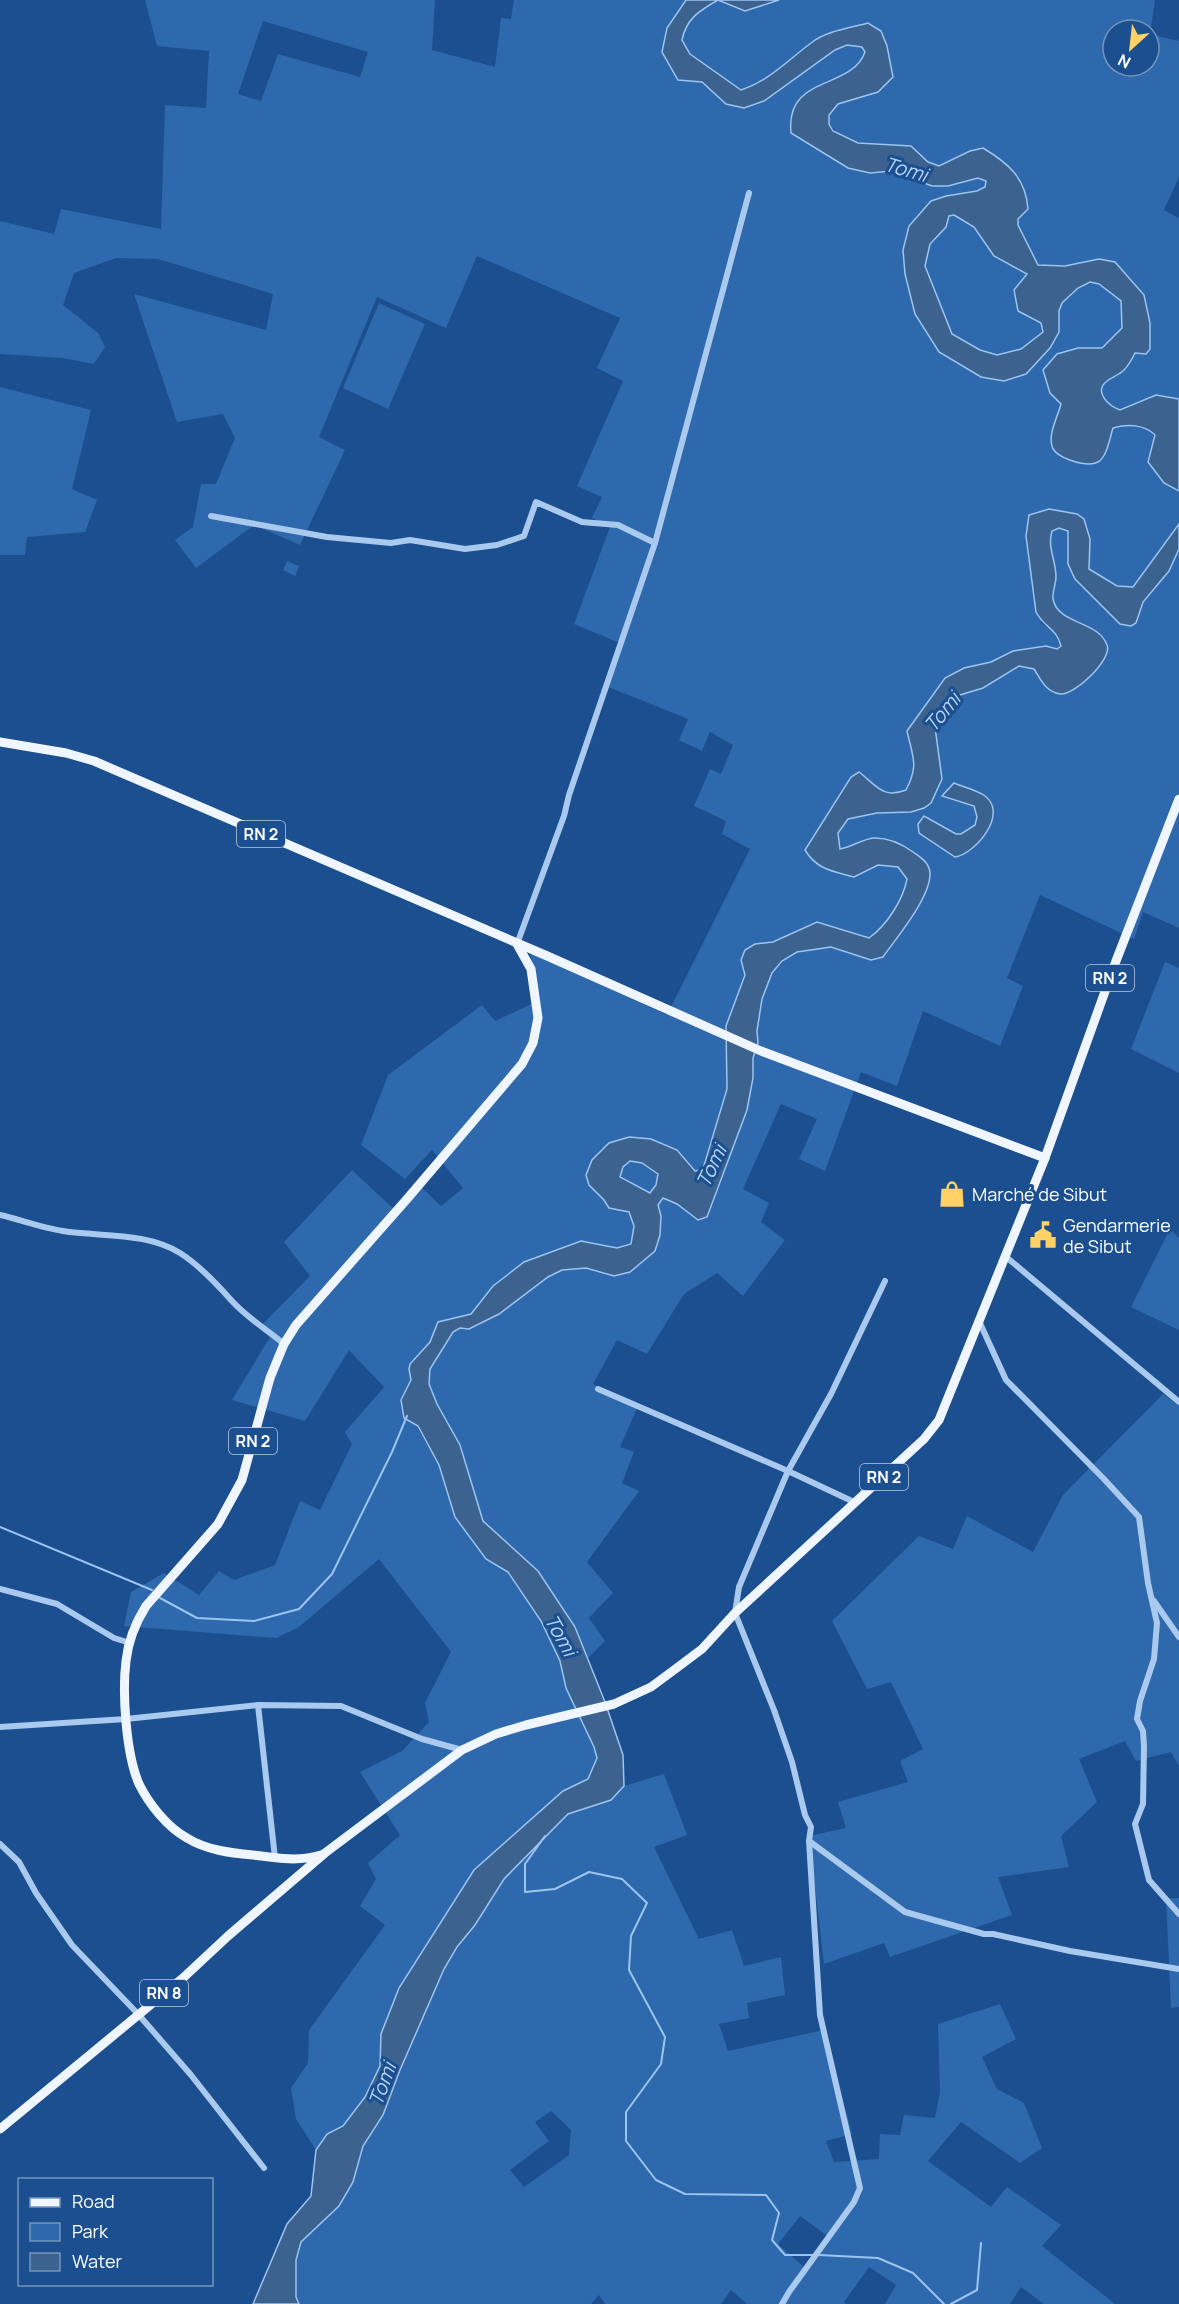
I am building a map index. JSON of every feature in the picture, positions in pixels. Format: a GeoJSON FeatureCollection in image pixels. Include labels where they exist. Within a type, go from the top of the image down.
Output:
{"type":"FeatureCollection","features":[{"type":"Feature","properties":{"kind":"main road","name":"RN 2"},"geometry":{"type":"LineString","coordinates":[[0,742],[66,753],[94,761],[729,1038],[1045,1158]]}},
{"type":"Feature","properties":{"kind":"main road","name":"RN 2"},"geometry":{"type":"LineString","coordinates":[[517,944],[531,969],[538,1018],[533,1043],[522,1064],[296,1324],[284,1344],[270,1378],[242,1480],[218,1524],[146,1606],[130,1643],[126,1661],[126,1719],[138,1781],[148,1801],[172,1828],[187,1839],[208,1847],[233,1853],[275,1858],[310,1858],[325,1853],[462,1750],[496,1734],[607,1706],[651,1688],[702,1649],[735,1613],[924,1439],[939,1420],[1045,1158],[1116,961],[1179,799]]}},
{"type":"Feature","properties":{"kind":"main road","name":"RN 8"},"geometry":{"type":"LineString","coordinates":[[0,2129],[183,1978],[325,1853]]}},
{"type":"Feature","properties":{"kind":"street"},"geometry":{"type":"LineString","coordinates":[[517,944],[564,816],[569,795],[655,543],[749,193]]}},
{"type":"Feature","properties":{"kind":"street"},"geometry":{"type":"LineString","coordinates":[[212,516],[327,537],[391,543],[410,540],[465,549],[498,545],[524,536],[536,502],[582,522],[618,525],[655,543]]}},
{"type":"Feature","properties":{"kind":"street"},"geometry":{"type":"LineString","coordinates":[[0,1215],[61,1231],[156,1242],[180,1253],[224,1290],[230,1299],[253,1320],[284,1344]]}},
{"type":"Feature","properties":{"kind":"street"},"geometry":{"type":"LineString","coordinates":[[1005,1256],[1179,1402]]}},
{"type":"Feature","properties":{"kind":"street"},"geometry":{"type":"LineString","coordinates":[[783,2304],[794,2284],[854,2202],[860,2188],[820,2015],[809,1841],[811,1827],[805,1815],[792,1762],[774,1710],[735,1613],[739,1587],[788,1471],[831,1394],[885,1281]]}},
{"type":"Feature","properties":{"kind":"street"},"geometry":{"type":"LineString","coordinates":[[978,1320],[1006,1380],[1139,1517],[1148,1583],[1157,1623],[1154,1659],[1140,1701],[1137,1719],[1143,1731],[1143,1804],[1135,1824],[1149,1880],[1179,1914]]}},
{"type":"Feature","properties":{"kind":"street"},"geometry":{"type":"LineString","coordinates":[[598,1389],[854,1502]]}},
{"type":"Feature","properties":{"kind":"street"},"geometry":{"type":"LineString","coordinates":[[1148,1583],[1156,1605],[1179,1637]]}},
{"type":"Feature","properties":{"kind":"street"},"geometry":{"type":"LineString","coordinates":[[0,1588],[57,1604],[114,1638],[130,1643]]}},
{"type":"Feature","properties":{"kind":"street"},"geometry":{"type":"LineString","coordinates":[[258,1705],[275,1858]]}},
{"type":"Feature","properties":{"kind":"street"},"geometry":{"type":"LineString","coordinates":[[0,1727],[126,1719],[258,1705],[341,1706],[422,1739],[462,1750]]}},
{"type":"Feature","properties":{"kind":"street"},"geometry":{"type":"LineString","coordinates":[[809,1841],[905,1912],[984,1934],[1179,1969]]}},
{"type":"Feature","properties":{"kind":"street"},"geometry":{"type":"LineString","coordinates":[[0,1844],[19,1862],[36,1893],[72,1945],[138,2014],[264,2168]]}},
{"type":"Feature","properties":{"kind":"green space"},"geometry":{"type":"Polygon","coordinates":[[[145,0],[435,0],[432,50],[495,67],[501,18],[511,19],[514,0],[686,0],[667,28],[678,80],[702,82],[726,104],[764,101],[835,50],[847,45],[862,47],[865,53],[850,71],[812,88],[791,133],[848,168],[870,173],[892,171],[932,186],[948,186],[978,178],[986,181],[985,187],[977,191],[931,201],[909,227],[903,250],[905,274],[981,377],[1059,332],[1059,314],[1062,303],[1081,286],[1098,284],[1121,301],[1122,328],[1101,348],[1078,348],[1050,393],[1061,404],[1051,437],[1099,462],[1113,428],[1140,425],[1149,430],[1154,437],[1164,483],[1179,491],[1179,524],[1133,587],[1118,586],[1089,569],[1090,539],[1049,509],[1041,623],[1058,635],[1061,645],[1057,649],[1046,646],[1013,651],[991,662],[964,668],[945,678],[907,731],[914,767],[906,790],[886,792],[859,772],[851,777],[805,850],[854,877],[878,865],[898,867],[907,879],[902,895],[888,919],[869,938],[817,922],[773,942],[755,944],[741,960],[745,975],[726,1026],[727,1089],[703,1169],[695,1171],[677,1151],[592,1160],[589,1182],[609,1207],[629,1212],[634,1226],[631,1244],[617,1248],[581,1241],[493,1286],[471,1314],[438,1322],[430,1342],[410,1364],[411,1380],[401,1400],[439,1465],[455,1517],[486,1559],[508,1572],[541,1621],[560,1661],[566,1688],[597,1758],[588,1779],[563,1791],[381,2034],[380,2066],[365,2097],[343,2126],[327,2134],[316,2150],[296,2119],[291,2088],[308,2063],[309,2030],[385,1925],[360,1906],[376,1879],[368,1863],[400,1835],[360,1772],[402,1751],[429,1722],[425,1703],[451,1652],[379,1559],[299,1627],[276,1638],[124,1626],[131,1592],[164,1573],[199,1595],[219,1571],[234,1580],[275,1565],[300,1501],[320,1510],[352,1444],[345,1432],[384,1387],[349,1350],[305,1421],[232,1400],[270,1337],[260,1327],[310,1276],[284,1242],[352,1170],[397,1212],[419,1185],[441,1206],[463,1188],[432,1150],[405,1179],[361,1145],[388,1075],[482,1005],[495,1021],[538,1001],[530,952],[667,1015],[750,849],[722,834],[726,821],[694,806],[710,769],[721,774],[733,745],[710,732],[702,751],[679,740],[688,719],[606,686],[622,644],[574,624],[610,527],[592,518],[602,497],[577,486],[623,381],[597,368],[620,318],[477,256],[446,328],[377,297],[319,437],[345,450],[300,545],[254,525],[196,568],[175,540],[193,527],[201,484],[216,484],[235,438],[223,414],[177,422],[134,294],[266,330],[273,294],[158,259],[116,258],[74,273],[63,305],[98,333],[105,347],[94,364],[62,358],[0,354],[0,221],[54,234],[61,209],[161,229],[165,105],[206,108],[209,51],[157,46],[145,0]],[[263,21],[238,94],[261,101],[278,54],[360,77],[368,52],[263,21]]]}},
{"type":"Feature","properties":{"kind":"green space"},"geometry":{"type":"Polygon","coordinates":[[[718,0],[745,11],[779,0],[1155,0],[1152,18],[1101,18],[1101,78],[1161,78],[1161,37],[1178,41],[1179,38],[1179,177],[1164,210],[1179,218],[1179,399],[1156,395],[1120,410],[1107,402],[1102,394],[1103,385],[1124,370],[1135,353],[1150,349],[1099,259],[1065,266],[1038,265],[1018,225],[1018,219],[1028,208],[970,151],[939,166],[928,162],[911,146],[860,143],[846,138],[834,129],[829,117],[838,104],[878,92],[887,46],[812,41],[770,76],[741,90],[690,54],[682,40],[687,26],[700,12],[718,0]]]}},
{"type":"Feature","properties":{"kind":"green space"},"geometry":{"type":"Polygon","coordinates":[[[954,215],[974,227],[994,256],[1027,274],[1014,290],[1018,311],[1041,324],[1044,332],[1021,349],[997,355],[980,350],[952,335],[925,266],[930,244],[946,228],[949,216],[954,215]]]}},
{"type":"Feature","properties":{"kind":"green space"},"geometry":{"type":"Polygon","coordinates":[[[379,303],[425,324],[388,409],[343,388],[379,303]]]}},
{"type":"Feature","properties":{"kind":"green space"},"geometry":{"type":"Polygon","coordinates":[[[0,387],[91,410],[72,489],[97,500],[85,532],[27,537],[25,555],[0,555],[0,387]]]}},
{"type":"Feature","properties":{"kind":"green space"},"geometry":{"type":"Polygon","coordinates":[[[1059,528],[1068,531],[1068,564],[1136,623],[1143,602],[1169,571],[1179,549],[1179,928],[1143,912],[1134,939],[1040,895],[1007,978],[1023,986],[1000,1046],[923,1011],[897,1086],[861,1072],[825,1171],[799,1159],[817,1119],[781,1104],[743,1189],[769,1203],[761,1222],[785,1240],[743,1296],[717,1273],[684,1294],[647,1354],[617,1340],[593,1384],[638,1406],[620,1447],[634,1452],[622,1483],[639,1491],[587,1562],[613,1593],[589,1618],[605,1641],[587,1659],[575,1627],[538,1571],[483,1521],[460,1445],[437,1404],[429,1384],[430,1369],[453,1332],[499,1314],[548,1277],[562,1270],[586,1268],[614,1276],[630,1272],[655,1251],[661,1216],[658,1205],[663,1198],[678,1204],[698,1220],[753,1078],[753,1062],[758,1044],[759,1012],[768,982],[776,970],[785,960],[797,953],[812,949],[830,948],[868,958],[883,957],[919,904],[928,885],[872,838],[840,849],[838,833],[848,819],[877,813],[911,812],[942,779],[935,727],[960,695],[983,688],[1019,665],[1034,669],[1048,689],[1107,642],[1097,633],[1076,620],[1060,614],[1056,609],[1052,597],[1056,577],[1049,541],[1052,531],[1059,528]],[[974,806],[977,817],[975,825],[961,834],[955,834],[924,816],[955,857],[989,830],[974,806]]]}},
{"type":"Feature","properties":{"kind":"green space"},"geometry":{"type":"Polygon","coordinates":[[[287,561],[299,566],[295,576],[283,570],[287,561]]]}},
{"type":"Feature","properties":{"kind":"green space"},"geometry":{"type":"Polygon","coordinates":[[[1165,962],[1179,968],[1179,1073],[1131,1049],[1165,962]]]}},
{"type":"Feature","properties":{"kind":"green space"},"geometry":{"type":"Polygon","coordinates":[[[630,1161],[641,1163],[658,1174],[656,1186],[650,1193],[620,1176],[623,1167],[630,1161]]]}},
{"type":"Feature","properties":{"kind":"green space"},"geometry":{"type":"Polygon","coordinates":[[[1170,1229],[1179,1238],[1179,1330],[1131,1307],[1170,1229]]]}},
{"type":"Feature","properties":{"kind":"green space"},"geometry":{"type":"Polygon","coordinates":[[[1163,1394],[1179,1406],[1179,1766],[1171,1752],[1136,1761],[1125,1741],[1079,1759],[1097,1802],[1061,1836],[1069,1867],[998,1877],[1012,1915],[890,1957],[884,1943],[824,1964],[809,1836],[846,1828],[838,1802],[908,1782],[900,1761],[923,1749],[891,1682],[867,1689],[832,1621],[919,1536],[953,1549],[967,1516],[1033,1552],[1063,1495],[1163,1394]]]}},
{"type":"Feature","properties":{"kind":"green space"},"geometry":{"type":"Polygon","coordinates":[[[664,1774],[687,1835],[654,1847],[699,1939],[732,1930],[744,1966],[781,1957],[785,1995],[747,2003],[749,2018],[719,2024],[728,2051],[824,2030],[852,2134],[826,2141],[834,2162],[879,2159],[880,2134],[900,2135],[904,2115],[935,2118],[940,2092],[938,2024],[1000,2004],[1016,2039],[982,2057],[997,2089],[1024,2103],[1042,2148],[1020,2163],[961,2122],[928,2161],[991,2207],[1007,2187],[1061,2225],[1042,2246],[1115,2304],[1044,2304],[1021,2287],[1010,2304],[885,2304],[896,2285],[869,2267],[844,2302],[846,2304],[747,2304],[731,2290],[721,2304],[605,2304],[599,2295],[591,2304],[299,2304],[296,2297],[296,2260],[301,2242],[339,2206],[353,2182],[363,2146],[383,2115],[444,1969],[504,1879],[568,1814],[611,1800],[624,1786],[664,1774]],[[551,2111],[535,2122],[549,2141],[510,2170],[524,2187],[569,2155],[571,2130],[551,2111]],[[800,2216],[778,2244],[804,2267],[829,2237],[800,2216]]]}},
{"type":"Feature","properties":{"kind":"green space"},"geometry":{"type":"Polygon","coordinates":[[[1166,1898],[1179,1898],[1179,2007],[1171,2008],[1166,1898]]]}},
{"type":"Feature","properties":{"kind":"water","name":"Tomi"},"geometry":{"type":"Polygon","coordinates":[[[686,0],[718,0],[690,21],[682,40],[690,54],[741,90],[769,76],[817,39],[838,30],[868,23],[881,31],[887,46],[893,77],[878,92],[838,104],[829,115],[829,124],[833,131],[858,143],[911,146],[928,162],[939,166],[970,151],[983,148],[1008,166],[1024,189],[1028,209],[1018,219],[1018,225],[1038,265],[1065,266],[1099,259],[1115,262],[1144,295],[1150,323],[1150,349],[1146,354],[1135,353],[1124,370],[1103,385],[1102,394],[1107,402],[1120,410],[1156,395],[1179,399],[1179,491],[1164,483],[1148,462],[1155,435],[1141,427],[1113,428],[1104,456],[1093,464],[1079,463],[1065,458],[1052,446],[1052,431],[1061,404],[1050,393],[1043,370],[1057,354],[1078,348],[1102,348],[1122,328],[1121,301],[1099,284],[1090,282],[1078,288],[1062,303],[1059,311],[1059,332],[1050,348],[1026,374],[1004,381],[981,377],[939,352],[915,314],[905,274],[903,250],[909,226],[931,201],[977,191],[985,187],[986,181],[978,178],[948,186],[932,186],[892,171],[870,173],[848,168],[791,133],[792,114],[798,101],[808,92],[847,73],[858,64],[865,52],[862,47],[847,45],[835,50],[764,101],[744,108],[726,104],[702,82],[678,80],[662,52],[667,28],[686,0]],[[954,215],[949,216],[946,227],[930,244],[925,266],[952,334],[980,350],[997,355],[1021,349],[1043,332],[1041,323],[1018,311],[1014,290],[1027,274],[994,256],[974,227],[954,215]]]}},
{"type":"Feature","properties":{"kind":"water"},"geometry":{"type":"Polygon","coordinates":[[[718,0],[779,0],[745,11],[718,0]]]}},
{"type":"Feature","properties":{"kind":"water","name":"Tomi"},"geometry":{"type":"Polygon","coordinates":[[[1049,509],[1077,514],[1084,519],[1090,539],[1089,569],[1117,586],[1133,587],[1179,524],[1179,549],[1169,571],[1143,602],[1136,623],[1131,626],[1120,624],[1075,579],[1068,564],[1068,531],[1059,528],[1052,531],[1051,549],[1056,571],[1053,599],[1056,607],[1062,614],[1087,626],[1102,637],[1107,645],[1104,659],[1091,676],[1066,693],[1051,691],[1044,685],[1034,669],[1019,666],[983,688],[960,695],[935,727],[942,779],[931,803],[911,812],[877,813],[848,819],[838,833],[840,849],[875,838],[890,840],[904,846],[926,863],[930,873],[929,883],[919,905],[883,957],[871,960],[831,947],[797,952],[782,961],[772,973],[762,999],[757,1031],[758,1043],[753,1058],[753,1078],[747,1110],[707,1217],[698,1220],[677,1204],[663,1198],[658,1205],[661,1216],[660,1235],[655,1251],[630,1272],[614,1276],[586,1268],[562,1270],[548,1277],[499,1314],[469,1329],[460,1328],[453,1332],[430,1369],[429,1384],[437,1404],[460,1445],[483,1521],[538,1571],[575,1627],[623,1755],[624,1786],[611,1800],[568,1814],[504,1879],[444,1969],[383,2115],[363,2146],[353,2182],[339,2206],[301,2242],[296,2260],[296,2297],[299,2304],[253,2304],[287,2224],[311,2196],[316,2150],[327,2134],[343,2126],[365,2097],[380,2066],[381,2034],[399,1988],[474,1870],[563,1791],[588,1779],[597,1758],[566,1688],[560,1661],[541,1621],[508,1572],[486,1559],[455,1517],[439,1465],[418,1426],[404,1418],[401,1400],[411,1380],[410,1364],[430,1342],[438,1322],[471,1314],[493,1286],[524,1262],[581,1241],[617,1248],[631,1244],[634,1226],[629,1212],[609,1208],[589,1185],[586,1175],[592,1160],[609,1143],[629,1137],[651,1139],[677,1150],[695,1171],[703,1169],[727,1089],[726,1026],[745,975],[741,960],[745,950],[755,944],[773,942],[817,922],[869,938],[888,919],[902,895],[907,879],[898,867],[878,865],[854,877],[820,866],[805,850],[851,777],[859,772],[886,792],[906,790],[914,767],[907,731],[945,678],[964,668],[991,662],[1013,651],[1046,646],[1057,649],[1061,646],[1056,635],[1036,612],[1026,536],[1029,515],[1049,509]],[[630,1161],[623,1167],[620,1177],[650,1193],[656,1185],[658,1174],[642,1163],[630,1161]]]}},
{"type":"Feature","properties":{"kind":"water"},"geometry":{"type":"Polygon","coordinates":[[[954,783],[985,796],[991,804],[993,813],[991,822],[980,841],[972,849],[955,857],[919,833],[918,824],[924,816],[956,834],[961,834],[975,825],[977,817],[974,806],[942,796],[954,783]]]}},
{"type":"Feature","properties":{"kind":"waterway"},"geometry":{"type":"LineString","coordinates":[[160,1598],[197,1618],[254,1621],[299,1609],[332,1574],[392,1452],[407,1416]]}},
{"type":"Feature","properties":{"kind":"waterway"},"geometry":{"type":"LineString","coordinates":[[0,1527],[152,1590]]}},
{"type":"Feature","properties":{"kind":"waterway"},"geometry":{"type":"LineString","coordinates":[[545,1836],[525,1864],[525,1892],[555,1889],[589,1872],[622,1879],[647,1903],[631,1936],[629,1970],[665,2037],[661,2064],[626,2112],[626,2141],[656,2180],[685,2194],[766,2195],[779,2213],[772,2240],[785,2255],[813,2255]]}},
{"type":"Feature","properties":{"kind":"waterway"},"geometry":{"type":"LineString","coordinates":[[951,2304],[977,2290],[981,2243]]}},
{"type":"Feature","properties":{"kind":"waterway"},"geometry":{"type":"LineString","coordinates":[[819,2255],[878,2258],[913,2273],[944,2304]]}},
{"type":"Feature","properties":{"kind":"place","name":"Marché de Sibut"},"geometry":{"type":"Point","coordinates":[952,1194]}},
{"type":"Feature","properties":{"kind":"place","name":"Gendarmerie de Sibut"},"geometry":{"type":"Point","coordinates":[1043,1235]}}]}
